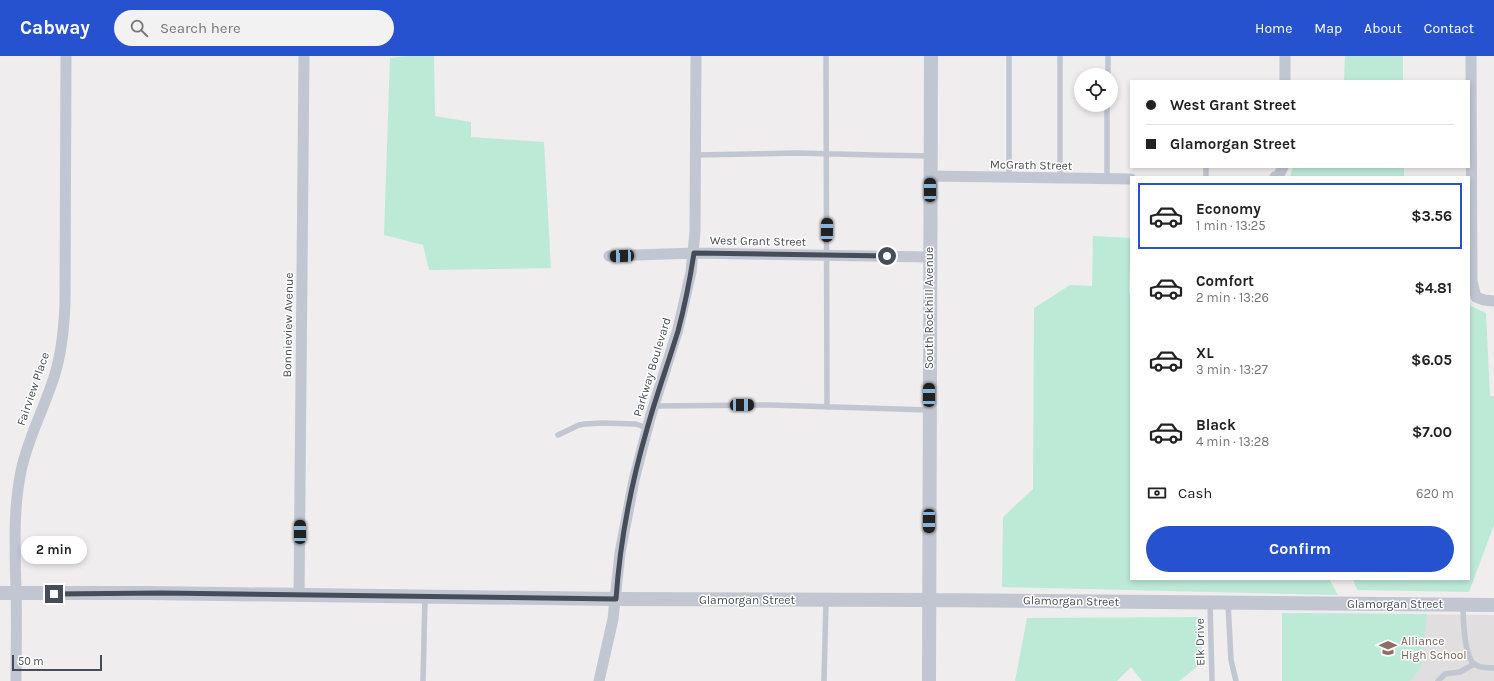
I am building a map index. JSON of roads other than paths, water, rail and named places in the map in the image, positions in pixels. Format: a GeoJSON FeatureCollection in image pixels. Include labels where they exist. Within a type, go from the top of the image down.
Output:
{"type":"FeatureCollection","features":[{"type":"Feature","properties":{"kind":"street","name":"Fairview Place"},"geometry":{"type":"LineString","coordinates":[[16,681],[16,526],[18,486],[25,452],[55,373],[60,356],[64,330],[66,56]]}},
{"type":"Feature","properties":{"kind":"street","name":"Bonnieview Avenue"},"geometry":{"type":"LineString","coordinates":[[299,595],[304,56]]}},
{"type":"Feature","properties":{"kind":"street","name":"Parkway Boulevard"},"geometry":{"type":"LineString","coordinates":[[599,681],[610,637],[616,599],[620,553],[634,480],[647,428],[680,325],[687,296],[694,253],[696,56]]}},
{"type":"Feature","properties":{"kind":"street","name":"South Rockhill Avenue"},"geometry":{"type":"LineString","coordinates":[[929,681],[929,257],[931,56]]}},
{"type":"Feature","properties":{"kind":"street"},"geometry":{"type":"LineString","coordinates":[[1285,56],[1285,80]]}},
{"type":"Feature","properties":{"kind":"street"},"geometry":{"type":"LineString","coordinates":[[1472,56],[1472,281],[1476,297],[1494,301]]}},
{"type":"Feature","properties":{"kind":"street","name":"McGrath Street"},"geometry":{"type":"LineString","coordinates":[[930,176],[1130,179]]}},
{"type":"Feature","properties":{"kind":"street","name":"West Grant Street"},"geometry":{"type":"LineString","coordinates":[[610,256],[694,253],[929,257]]}},
{"type":"Feature","properties":{"kind":"street","name":"Glamorgan Street"},"geometry":{"type":"LineString","coordinates":[[0,593],[1494,605]]}},
{"type":"Feature","properties":{"kind":"lane"},"geometry":{"type":"LineString","coordinates":[[826,56],[827,407]]}},
{"type":"Feature","properties":{"kind":"lane"},"geometry":{"type":"LineString","coordinates":[[1009,178],[1010,56]]}},
{"type":"Feature","properties":{"kind":"lane"},"geometry":{"type":"LineString","coordinates":[[1060,56],[1060,178]]}},
{"type":"Feature","properties":{"kind":"lane"},"geometry":{"type":"LineString","coordinates":[[1108,56],[1108,68]]}},
{"type":"Feature","properties":{"kind":"lane"},"geometry":{"type":"LineString","coordinates":[[1107,179],[1108,112]]}},
{"type":"Feature","properties":{"kind":"lane"},"geometry":{"type":"LineString","coordinates":[[696,155],[798,152],[930,156]]}},
{"type":"Feature","properties":{"kind":"lane"},"geometry":{"type":"LineString","coordinates":[[654,406],[771,405],[929,410]]}},
{"type":"Feature","properties":{"kind":"lane"},"geometry":{"type":"LineString","coordinates":[[558,435],[579,425],[597,423],[636,424],[647,428]]}},
{"type":"Feature","properties":{"kind":"lane"},"geometry":{"type":"LineString","coordinates":[[423,681],[425,596]]}},
{"type":"Feature","properties":{"kind":"lane"},"geometry":{"type":"LineString","coordinates":[[824,681],[826,600]]}},
{"type":"Feature","properties":{"kind":"lane","name":"Elk Drive"},"geometry":{"type":"LineString","coordinates":[[1210,603],[1212,681]]}},
{"type":"Feature","properties":{"kind":"lane"},"geometry":{"type":"LineString","coordinates":[[1228,603],[1231,660],[1236,681]]}},
{"type":"Feature","properties":{"kind":"lane"},"geometry":{"type":"LineString","coordinates":[[1463,605],[1465,637],[1472,661],[1474,664],[1486,668],[1494,668]]}},
{"type":"Feature","properties":{"kind":"lane"},"geometry":{"type":"LineString","coordinates":[[1438,681],[1445,674],[1460,672],[1474,664]]}},
{"type":"Feature","properties":{"kind":"place","name":"Alliance High School"},"geometry":{"type":"Point","coordinates":[1388,648]}}]}
